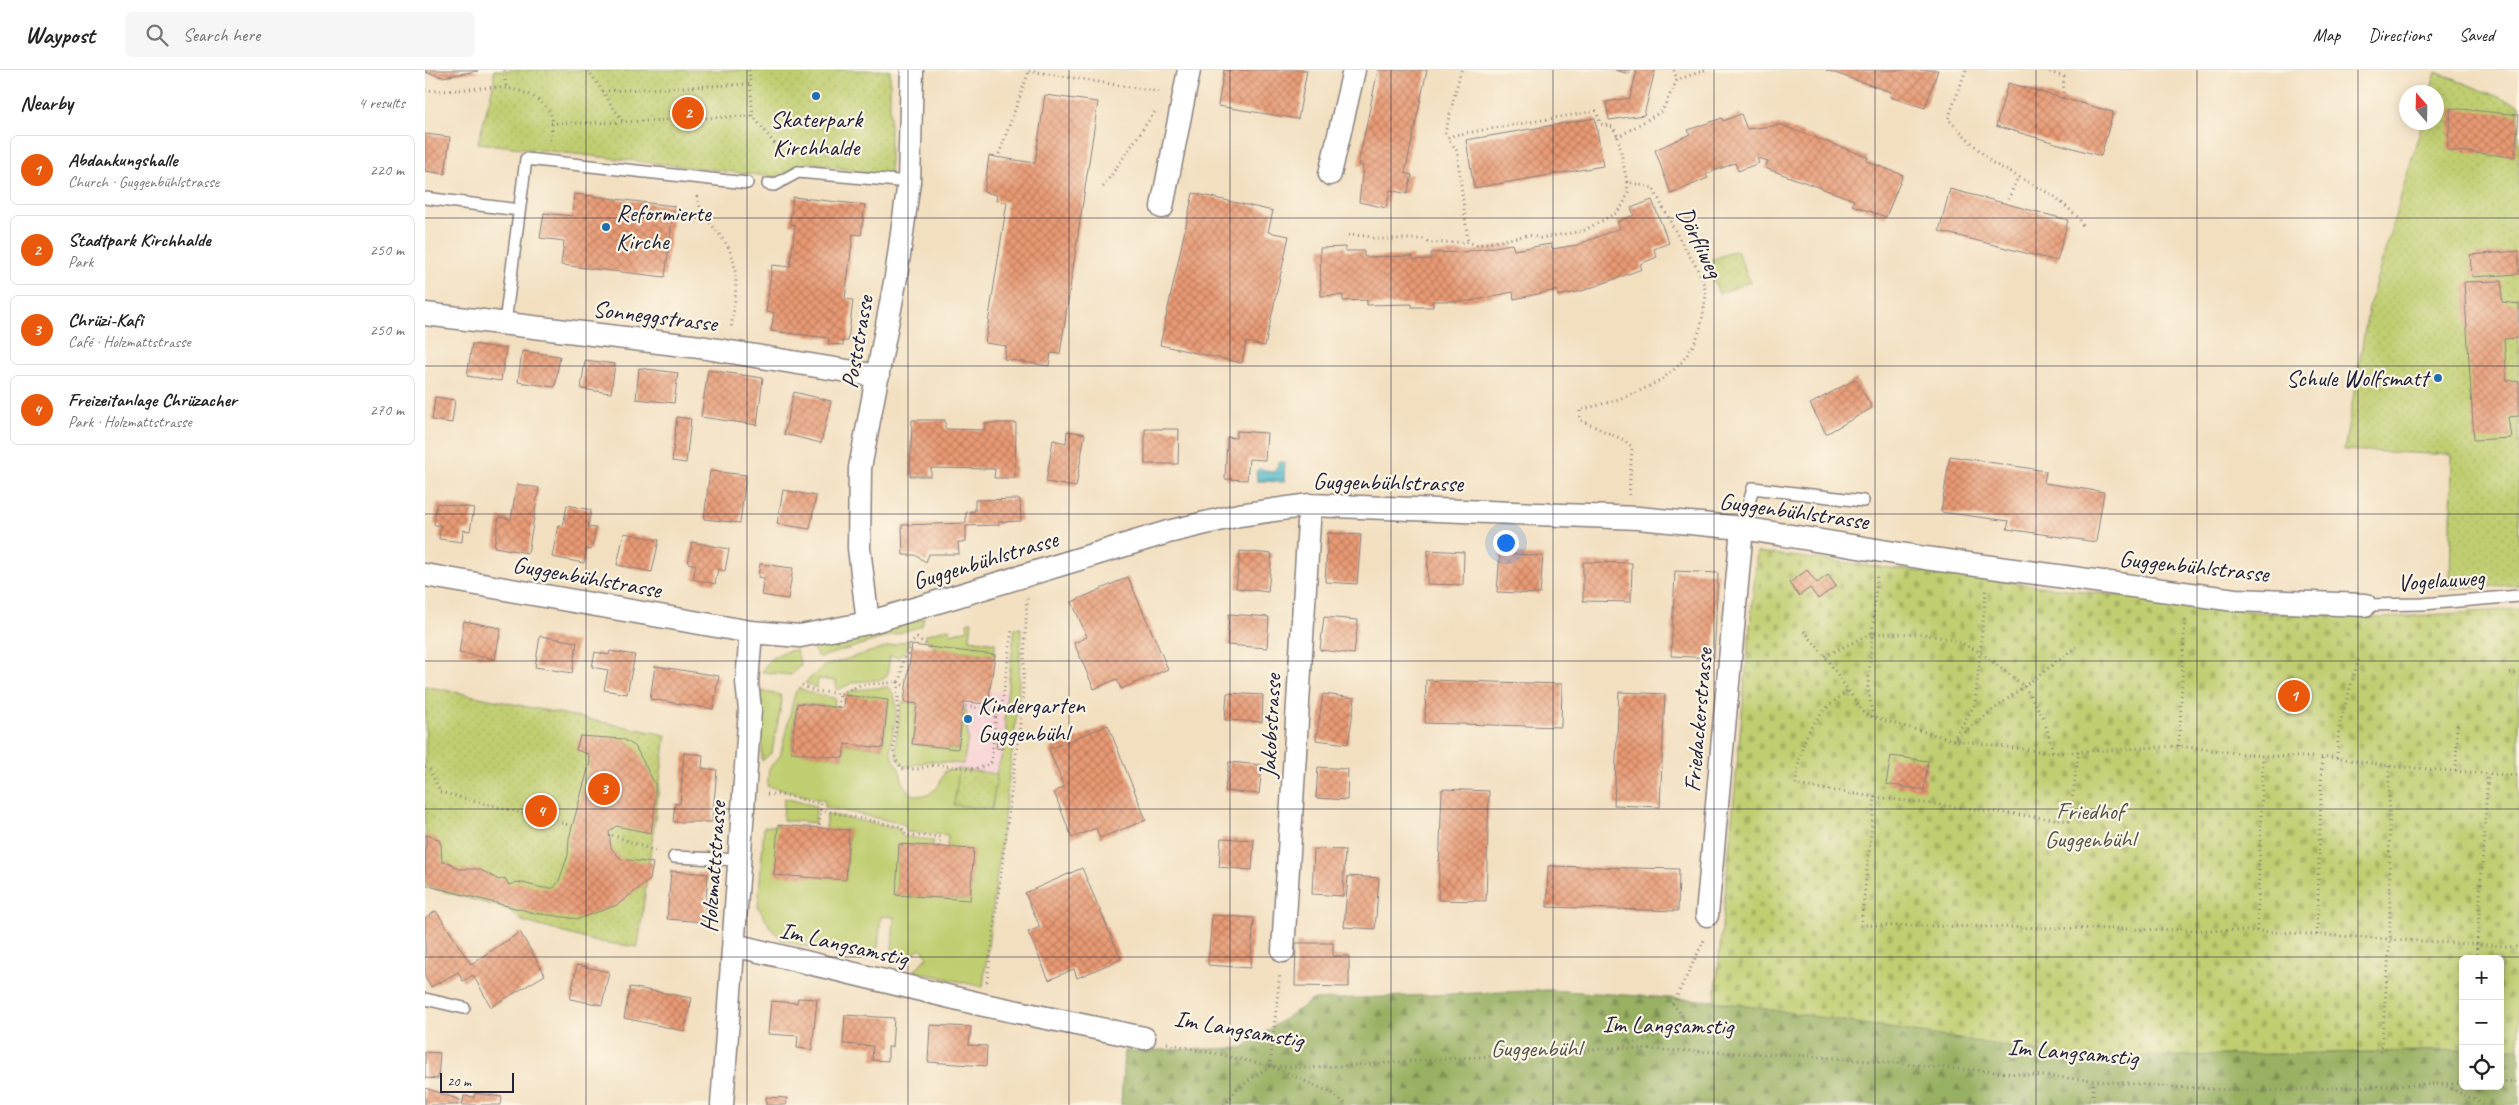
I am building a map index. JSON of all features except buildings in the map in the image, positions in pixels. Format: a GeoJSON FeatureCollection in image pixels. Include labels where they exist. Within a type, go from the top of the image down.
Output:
{"type":"FeatureCollection","features":[{"type":"Feature","properties":{"kind":"street","name":"Poststrasse"},"geometry":{"type":"LineString","coordinates":[[868,623],[859,548],[860,468],[878,376],[909,182],[912,70]]}},
{"type":"Feature","properties":{"kind":"street"},"geometry":{"type":"LineString","coordinates":[[1162,207],[1189,70]]}},
{"type":"Feature","properties":{"kind":"street"},"geometry":{"type":"LineString","coordinates":[[1330,174],[1354,70]]}},
{"type":"Feature","properties":{"kind":"street","name":"Sonneggstrasse"},"geometry":{"type":"LineString","coordinates":[[425,314],[728,352],[878,376]]}},
{"type":"Feature","properties":{"kind":"street","name":"Guggenbühlstrasse"},"geometry":{"type":"LineString","coordinates":[[425,575],[751,632],[800,636],[868,623],[1168,532],[1239,515],[1310,505],[1628,518],[1742,528],[1988,567],[2186,594],[2235,600],[2365,605]]}},
{"type":"Feature","properties":{"kind":"street","name":"Jakobstrasse"},"geometry":{"type":"LineString","coordinates":[[1283,951],[1310,505]]}},
{"type":"Feature","properties":{"kind":"street","name":"Friedackerstrasse"},"geometry":{"type":"LineString","coordinates":[[1707,915],[1742,528]]}},
{"type":"Feature","properties":{"kind":"street","name":"Holzmattstrasse"},"geometry":{"type":"LineString","coordinates":[[722,1105],[744,792],[749,710],[747,682],[751,632]]}},
{"type":"Feature","properties":{"kind":"street","name":"Im Langsamstig"},"geometry":{"type":"LineString","coordinates":[[734,945],[984,1004],[1144,1038]]}},
{"type":"Feature","properties":{"kind":"lane"},"geometry":{"type":"LineString","coordinates":[[505,323],[526,159],[747,183]]}},
{"type":"Feature","properties":{"kind":"lane"},"geometry":{"type":"LineString","coordinates":[[768,184],[774,185],[798,172],[909,182]]}},
{"type":"Feature","properties":{"kind":"lane"},"geometry":{"type":"LineString","coordinates":[[425,198],[519,210]]}},
{"type":"Feature","properties":{"kind":"lane"},"geometry":{"type":"LineString","coordinates":[[1742,528],[1753,488],[1863,501]]}},
{"type":"Feature","properties":{"kind":"lane","name":"Vogelauweg"},"geometry":{"type":"LineString","coordinates":[[2365,605],[2423,604],[2519,596]]}},
{"type":"Feature","properties":{"kind":"lane"},"geometry":{"type":"LineString","coordinates":[[674,857],[739,860]]}},
{"type":"Feature","properties":{"kind":"lane"},"geometry":{"type":"LineString","coordinates":[[425,999],[464,1008]]}},
{"type":"Feature","properties":{"kind":"path"},"geometry":{"type":"LineString","coordinates":[[504,70],[506,87]]}},
{"type":"Feature","properties":{"kind":"path"},"geometry":{"type":"LineString","coordinates":[[588,70],[624,124]]}},
{"type":"Feature","properties":{"kind":"path"},"geometry":{"type":"LineString","coordinates":[[749,70],[753,116],[798,172]]}},
{"type":"Feature","properties":{"kind":"path"},"geometry":{"type":"LineString","coordinates":[[999,154],[1029,70],[1167,93]]}},
{"type":"Feature","properties":{"kind":"path"},"geometry":{"type":"LineString","coordinates":[[1461,70],[1445,133],[1457,151],[1468,242]]}},
{"type":"Feature","properties":{"kind":"path"},"geometry":{"type":"LineString","coordinates":[[1618,137],[1662,111],[1677,80],[1674,70]]}},
{"type":"Feature","properties":{"kind":"path"},"geometry":{"type":"LineString","coordinates":[[1677,80],[1705,70]]}},
{"type":"Feature","properties":{"kind":"path"},"geometry":{"type":"LineString","coordinates":[[1966,70],[1948,119],[1991,162],[2054,196],[2079,218],[2083,226]]}},
{"type":"Feature","properties":{"kind":"path"},"geometry":{"type":"LineString","coordinates":[[2045,70],[2064,77],[2063,98]]}},
{"type":"Feature","properties":{"kind":"path"},"geometry":{"type":"LineString","coordinates":[[603,91],[749,84]]}},
{"type":"Feature","properties":{"kind":"path"},"geometry":{"type":"LineString","coordinates":[[425,90],[443,92],[506,87],[526,92],[546,107],[552,118],[547,162]]}},
{"type":"Feature","properties":{"kind":"path"},"geometry":{"type":"LineString","coordinates":[[1103,187],[1157,109]]}},
{"type":"Feature","properties":{"kind":"path"},"geometry":{"type":"LineString","coordinates":[[1349,235],[1367,236],[1376,239],[1423,239],[1431,244],[1468,242],[1477,245],[1529,235],[1540,238],[1583,231],[1615,213],[1623,205],[1628,193],[1618,137],[1613,127],[1601,124],[1597,111],[1454,135],[1449,138]]}},
{"type":"Feature","properties":{"kind":"path"},"geometry":{"type":"LineString","coordinates":[[551,124],[624,124],[658,119],[753,116]]}},
{"type":"Feature","properties":{"kind":"path"},"geometry":{"type":"LineString","coordinates":[[2006,204],[2018,177]]}},
{"type":"Feature","properties":{"kind":"path"},"geometry":{"type":"LineString","coordinates":[[698,178],[696,188],[699,206],[726,244],[735,273],[736,288],[728,352]]}},
{"type":"Feature","properties":{"kind":"path","name":"Dörfliweg"},"geometry":{"type":"LineString","coordinates":[[1627,182],[1653,188],[1683,245],[1698,266],[1706,291],[1701,326],[1688,356],[1660,381],[1635,394],[1580,410],[1580,420],[1624,440],[1632,447],[1628,518]]}},
{"type":"Feature","properties":{"kind":"path"},"geometry":{"type":"LineString","coordinates":[[1873,717],[1868,687],[1878,550]]}},
{"type":"Feature","properties":{"kind":"path"},"geometry":{"type":"LineString","coordinates":[[1953,740],[1975,704],[1988,567]]}},
{"type":"Feature","properties":{"kind":"path"},"geometry":{"type":"LineString","coordinates":[[984,1004],[1022,708],[1023,652],[1028,604],[1024,575]]}},
{"type":"Feature","properties":{"kind":"path"},"geometry":{"type":"LineString","coordinates":[[2179,746],[2186,594]]}},
{"type":"Feature","properties":{"kind":"path"},"geometry":{"type":"LineString","coordinates":[[930,647],[917,638],[910,644],[908,656],[903,659],[901,677],[898,682],[893,750],[896,760],[902,769],[918,769],[935,765],[973,769],[985,766],[991,762],[996,715],[1002,706],[1012,628]]}},
{"type":"Feature","properties":{"kind":"path"},"geometry":{"type":"LineString","coordinates":[[1804,631],[1825,656],[1865,715],[1953,740],[2053,753],[2179,746],[2263,756],[2337,758],[2389,766],[2519,776]]}},
{"type":"Feature","properties":{"kind":"path"},"geometry":{"type":"LineString","coordinates":[[1825,656],[1872,633],[1923,634],[1954,640],[1980,652],[2024,686],[2044,718],[2053,753]]}},
{"type":"Feature","properties":{"kind":"path"},"geometry":{"type":"LineString","coordinates":[[1953,740],[2076,647]]}},
{"type":"Feature","properties":{"kind":"path"},"geometry":{"type":"LineString","coordinates":[[2337,758],[2339,726],[2359,658]]}},
{"type":"Feature","properties":{"kind":"path"},"geometry":{"type":"LineString","coordinates":[[2510,673],[2519,674]]}},
{"type":"Feature","properties":{"kind":"path"},"geometry":{"type":"LineString","coordinates":[[802,685],[815,691],[840,694],[860,685],[898,682],[906,687]]}},
{"type":"Feature","properties":{"kind":"path"},"geometry":{"type":"LineString","coordinates":[[1847,690],[1819,714],[1807,732],[1798,757],[1796,785],[1875,798],[2069,821],[2079,751]]}},
{"type":"Feature","properties":{"kind":"path"},"geometry":{"type":"LineString","coordinates":[[838,707],[840,694]]}},
{"type":"Feature","properties":{"kind":"path"},"geometry":{"type":"LineString","coordinates":[[964,706],[989,710],[996,715]]}},
{"type":"Feature","properties":{"kind":"path"},"geometry":{"type":"LineString","coordinates":[[2457,725],[2457,771]]}},
{"type":"Feature","properties":{"kind":"path"},"geometry":{"type":"LineString","coordinates":[[2257,931],[2263,756]]}},
{"type":"Feature","properties":{"kind":"path"},"geometry":{"type":"LineString","coordinates":[[2317,935],[2322,758]]}},
{"type":"Feature","properties":{"kind":"path"},"geometry":{"type":"LineString","coordinates":[[2381,1052],[2390,939],[2389,766]]}},
{"type":"Feature","properties":{"kind":"path"},"geometry":{"type":"LineString","coordinates":[[425,767],[430,770],[440,792],[569,825]]}},
{"type":"Feature","properties":{"kind":"path"},"geometry":{"type":"LineString","coordinates":[[2476,955],[2488,774]]}},
{"type":"Feature","properties":{"kind":"path"},"geometry":{"type":"LineString","coordinates":[[744,792],[784,795],[821,804],[819,828]]}},
{"type":"Feature","properties":{"kind":"path"},"geometry":{"type":"LineString","coordinates":[[1875,798],[1861,925],[2257,931],[2519,947]]}},
{"type":"Feature","properties":{"kind":"path"},"geometry":{"type":"LineString","coordinates":[[820,810],[901,826],[906,834],[940,837],[939,846]]}},
{"type":"Feature","properties":{"kind":"path"},"geometry":{"type":"LineString","coordinates":[[612,835],[674,857]]}},
{"type":"Feature","properties":{"kind":"path"},"geometry":{"type":"LineString","coordinates":[[1615,1048],[1685,1028],[1683,1017],[1673,1004],[1705,939],[1707,915]]}},
{"type":"Feature","properties":{"kind":"path"},"geometry":{"type":"LineString","coordinates":[[1224,1105],[1238,1088],[1270,1066],[1283,951]]}},
{"type":"Feature","properties":{"kind":"path","name":"Im Langsamstig"},"geometry":{"type":"LineString","coordinates":[[1144,1038],[1270,1066],[1309,1068],[1615,1048],[1810,1056],[2093,1080],[2255,1091],[2459,1083]]}},
{"type":"Feature","properties":{"kind":"path"},"geometry":{"type":"LineString","coordinates":[[1270,1066],[1332,1093],[1347,1105]]}},
{"type":"Feature","properties":{"kind":"path"},"geometry":{"type":"LineString","coordinates":[[2093,1080],[2093,1105]]}},
{"type":"Feature","properties":{"kind":"path"},"geometry":{"type":"LineString","coordinates":[[2504,1082],[2519,1082]]}},
{"type":"Feature","properties":{"kind":"path"},"geometry":{"type":"LineString","coordinates":[[2442,1083],[2485,1105]]}},
{"type":"Feature","properties":{"kind":"shaded area","name":"Kindergarten Guggenbühl"},"geometry":{"type":"Polygon","coordinates":[[[995,655],[990,690],[1014,693],[998,821],[947,814],[953,749],[922,746],[930,685],[995,655]]]}},
{"type":"Feature","properties":{"kind":"green space"},"geometry":{"type":"Polygon","coordinates":[[[494,70],[890,70],[890,178],[811,162],[776,177],[478,143],[494,82],[494,70]]]}},
{"type":"Feature","properties":{"kind":"green space","name":"Schule Wolfsmatt"},"geometry":{"type":"Polygon","coordinates":[[[2436,72],[2519,105],[2519,585],[2450,588],[2452,455],[2344,450],[2369,306],[2420,130],[2444,130],[2444,85],[2432,85],[2436,72]]]}},
{"type":"Feature","properties":{"kind":"green space"},"geometry":{"type":"Polygon","coordinates":[[[1737,250],[1750,282],[1719,294],[1706,262],[1737,250]]]}},
{"type":"Feature","properties":{"kind":"green space","name":"Friedhof Guggenbühl"},"geometry":{"type":"Polygon","coordinates":[[[1757,552],[2255,612],[2382,618],[2519,609],[2519,1049],[2504,1049],[2504,955],[2459,955],[2459,1050],[2083,1058],[1715,1001],[1757,552]]]}},
{"type":"Feature","properties":{"kind":"green space"},"geometry":{"type":"Polygon","coordinates":[[[924,618],[922,626],[821,657],[817,656],[813,648],[845,642],[924,618]]]}},
{"type":"Feature","properties":{"kind":"green space"},"geometry":{"type":"Polygon","coordinates":[[[972,621],[970,639],[995,643],[995,655],[936,648],[928,642],[925,635],[949,628],[951,634],[968,629],[967,623],[972,621]]]}},
{"type":"Feature","properties":{"kind":"green space"},"geometry":{"type":"Polygon","coordinates":[[[1015,628],[1021,628],[1018,704],[983,987],[914,971],[928,956],[920,948],[904,962],[892,949],[894,917],[881,916],[878,947],[866,960],[782,940],[771,928],[758,907],[764,827],[778,825],[846,879],[849,830],[826,829],[827,814],[899,829],[903,837],[933,840],[933,846],[899,844],[896,895],[970,900],[973,849],[947,847],[948,835],[907,832],[904,824],[825,807],[825,801],[767,786],[769,768],[780,756],[795,693],[799,688],[814,694],[835,698],[834,707],[797,703],[791,751],[843,758],[845,744],[883,748],[888,701],[844,695],[854,690],[888,687],[893,693],[896,709],[891,753],[908,791],[915,795],[928,795],[938,787],[945,771],[959,769],[955,804],[992,809],[995,779],[1006,739],[1004,720],[1015,628]]]}},
{"type":"Feature","properties":{"kind":"green space"},"geometry":{"type":"Polygon","coordinates":[[[909,640],[907,649],[904,652],[898,657],[890,656],[887,675],[884,679],[855,682],[837,690],[836,681],[818,679],[816,688],[805,683],[824,666],[909,640]]]}},
{"type":"Feature","properties":{"kind":"green space"},"geometry":{"type":"Polygon","coordinates":[[[796,650],[801,665],[791,675],[762,672],[768,662],[780,653],[796,650]]]}},
{"type":"Feature","properties":{"kind":"green space"},"geometry":{"type":"Polygon","coordinates":[[[425,686],[666,735],[638,947],[593,941],[522,921],[509,910],[425,886],[425,686]]]}},
{"type":"Feature","properties":{"kind":"green space"},"geometry":{"type":"Polygon","coordinates":[[[761,691],[780,695],[782,701],[772,752],[762,761],[761,691]]]}},
{"type":"Feature","properties":{"kind":"green space"},"geometry":{"type":"Polygon","coordinates":[[[902,702],[917,704],[912,744],[953,749],[958,749],[963,709],[966,709],[968,739],[963,764],[930,761],[906,767],[901,763],[896,750],[902,702]]]}},
{"type":"Feature","properties":{"kind":"green space"},"geometry":{"type":"Polygon","coordinates":[[[959,769],[997,774],[992,809],[954,805],[959,769]]]}},
{"type":"Feature","properties":{"kind":"green space"},"geometry":{"type":"Polygon","coordinates":[[[784,798],[816,806],[815,823],[783,820],[784,798]]]}},
{"type":"Feature","properties":{"kind":"green space","name":"Guggenbühl"},"geometry":{"type":"Polygon","coordinates":[[[1550,990],[1715,1001],[2083,1058],[2459,1050],[2459,1090],[2504,1090],[2504,1049],[2519,1049],[2519,1105],[1121,1105],[1124,1051],[1242,1048],[1312,1000],[1550,990]]]}},
{"type":"Feature","properties":{"kind":"water"},"geometry":{"type":"Polygon","coordinates":[[[1278,462],[1285,462],[1284,482],[1257,481],[1256,472],[1258,469],[1273,471],[1278,467],[1278,462]]]}},
{"type":"Feature","properties":{"kind":"place","name":"Skaterpark Kirchhalde"},"geometry":{"type":"Point","coordinates":[816,96]}},
{"type":"Feature","properties":{"kind":"place","name":"Stadtpark Kirchhalde"},"geometry":{"type":"Point","coordinates":[688,113]}},
{"type":"Feature","properties":{"kind":"place","name":"Reformierte Kirche"},"geometry":{"type":"Point","coordinates":[606,227]}},
{"type":"Feature","properties":{"kind":"place","name":"Schule Wolfsmatt"},"geometry":{"type":"Point","coordinates":[2438,378]}},
{"type":"Feature","properties":{"kind":"place","name":"Abdankungshalle"},"geometry":{"type":"Point","coordinates":[2294,696]}},
{"type":"Feature","properties":{"kind":"place","name":"Kindergarten Guggenbühl"},"geometry":{"type":"Point","coordinates":[968,719]}},
{"type":"Feature","properties":{"kind":"place","name":"Chrüzi-Kafi"},"geometry":{"type":"Point","coordinates":[604,789]}},
{"type":"Feature","properties":{"kind":"place","name":"Freizeitanlage Chrüzacher"},"geometry":{"type":"Point","coordinates":[541,811]}}]}
